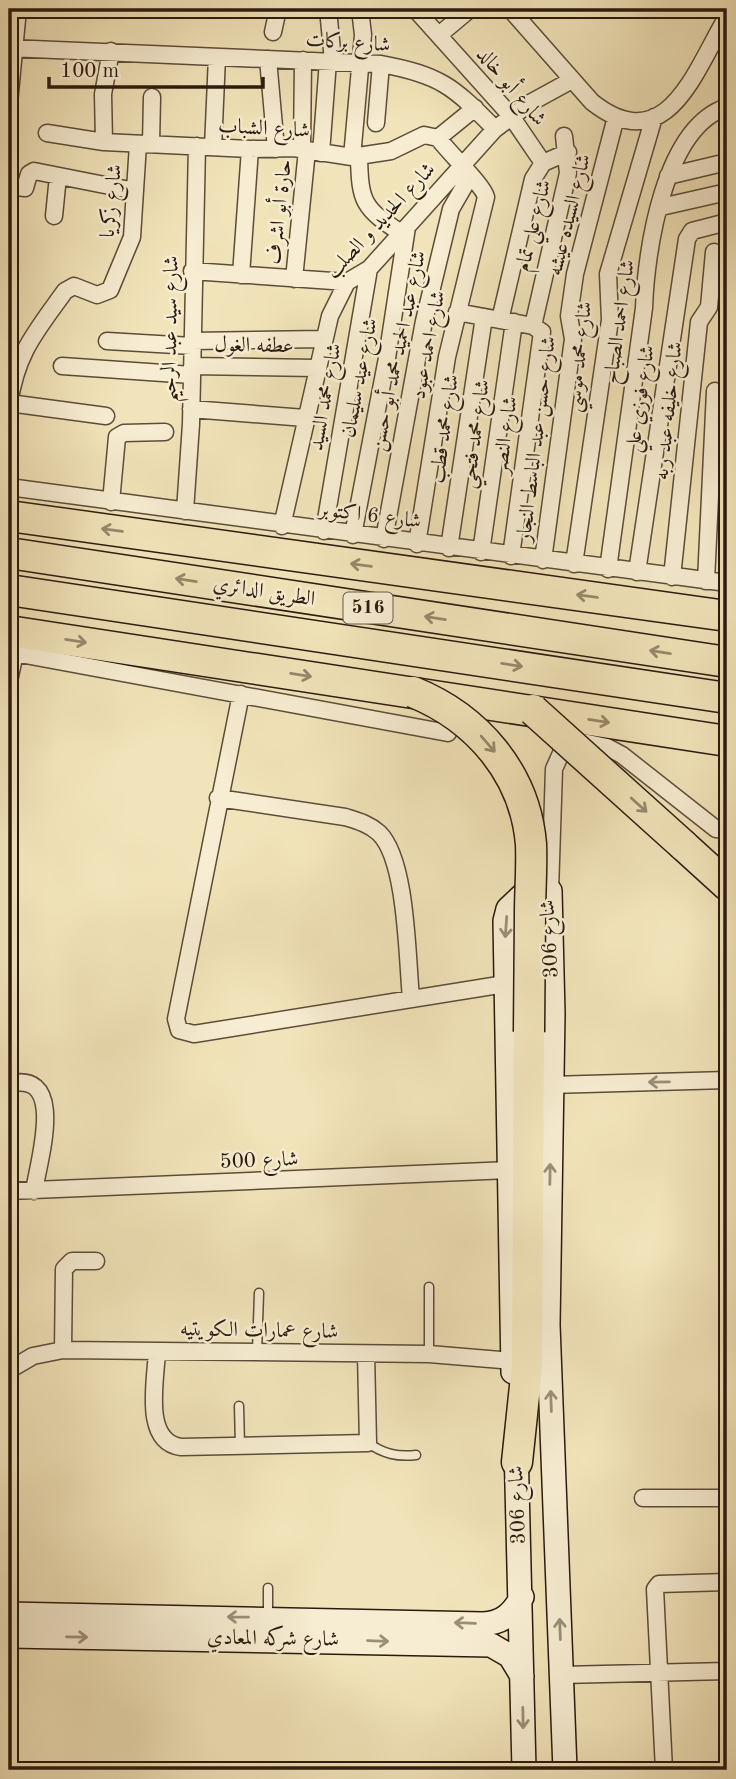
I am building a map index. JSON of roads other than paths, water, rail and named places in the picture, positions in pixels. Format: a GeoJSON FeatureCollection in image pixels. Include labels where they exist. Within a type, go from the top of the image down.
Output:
{"type":"FeatureCollection","features":[{"type":"Feature","properties":{"kind":"highway"},"geometry":{"type":"LineString","coordinates":[[9,516],[727,616]]}},
{"type":"Feature","properties":{"kind":"highway","name":"الطريق الدائري"},"geometry":{"type":"LineString","coordinates":[[9,553],[727,662]]}},
{"type":"Feature","properties":{"kind":"highway","name":"الطريق الدائري"},"geometry":{"type":"LineString","coordinates":[[9,590],[727,698]]}},
{"type":"Feature","properties":{"kind":"highway"},"geometry":{"type":"LineString","coordinates":[[11,646],[413,692],[727,741]]}},
{"type":"Feature","properties":{"kind":"highway"},"geometry":{"type":"LineString","coordinates":[[413,692],[446,708],[489,744],[518,792],[528,827],[527,1367],[517,1462]]}},
{"type":"Feature","properties":{"kind":"highway"},"geometry":{"type":"LineString","coordinates":[[533,710],[727,885]]}},
{"type":"Feature","properties":{"kind":"street"},"geometry":{"type":"LineString","coordinates":[[9,103],[12,48],[18,9]]}},
{"type":"Feature","properties":{"kind":"street"},"geometry":{"type":"LineString","coordinates":[[274,32],[278,9]]}},
{"type":"Feature","properties":{"kind":"street"},"geometry":{"type":"LineString","coordinates":[[310,150],[331,61],[328,9]]}},
{"type":"Feature","properties":{"kind":"street"},"geometry":{"type":"LineString","coordinates":[[360,9],[356,157],[363,201],[376,216],[404,230]]}},
{"type":"Feature","properties":{"kind":"street","name":"شارع أبو خالد"},"geometry":{"type":"LineString","coordinates":[[415,9],[511,116],[539,152],[543,163]]}},
{"type":"Feature","properties":{"kind":"street"},"geometry":{"type":"LineString","coordinates":[[439,35],[470,9]]}},
{"type":"Feature","properties":{"kind":"street"},"geometry":{"type":"LineString","coordinates":[[510,9],[592,102],[616,117],[628,120],[654,117],[682,99],[727,17]]}},
{"type":"Feature","properties":{"kind":"street","name":"شارع بركات"},"geometry":{"type":"LineString","coordinates":[[12,48],[381,64],[428,74],[458,91],[495,129]]}},
{"type":"Feature","properties":{"kind":"street"},"geometry":{"type":"LineString","coordinates":[[104,142],[103,94],[111,51]]}},
{"type":"Feature","properties":{"kind":"street","name":"شارع سيد عبد الرحيم"},"geometry":{"type":"LineString","coordinates":[[185,511],[191,409],[192,271],[217,57]]}},
{"type":"Feature","properties":{"kind":"street"},"geometry":{"type":"LineString","coordinates":[[268,59],[276,149]]}},
{"type":"Feature","properties":{"kind":"street"},"geometry":{"type":"LineString","coordinates":[[303,60],[310,150]]}},
{"type":"Feature","properties":{"kind":"street"},"geometry":{"type":"LineString","coordinates":[[376,123],[381,64]]}},
{"type":"Feature","properties":{"kind":"street","name":"شارع الحديد و الصلب"},"geometry":{"type":"LineString","coordinates":[[282,526],[316,368],[335,302],[347,282],[369,269],[404,230],[465,172],[495,129],[511,116],[572,80]]}},
{"type":"Feature","properties":{"kind":"street","name":"شارع زكريا"},"geometry":{"type":"LineString","coordinates":[[9,400],[23,350],[65,291],[74,286],[97,295],[110,290],[132,237],[135,191],[152,97]]}},
{"type":"Feature","properties":{"kind":"street","name":"شارع احمد الصباح"},"geometry":{"type":"LineString","coordinates":[[608,569],[644,308],[644,283],[668,176],[678,150],[693,131],[709,115],[727,107]]}},
{"type":"Feature","properties":{"kind":"street"},"geometry":{"type":"LineString","coordinates":[[465,172],[438,138],[475,108]]}},
{"type":"Feature","properties":{"kind":"street","name":"شارع السيده عيشه"},"geometry":{"type":"LineString","coordinates":[[569,323],[575,274],[616,117]]}},
{"type":"Feature","properties":{"kind":"street","name":"شارع محمد موسي"},"geometry":{"type":"LineString","coordinates":[[574,564],[610,320],[608,274],[654,117]]}},
{"type":"Feature","properties":{"kind":"street","name":"شارع الشباب"},"geometry":{"type":"LineString","coordinates":[[47,133],[104,142],[310,150],[356,157],[391,150],[424,135],[438,138]]}},
{"type":"Feature","properties":{"kind":"street","name":"شارع علي تمام"},"geometry":{"type":"LineString","coordinates":[[533,326],[568,173],[566,144],[543,163]]}},
{"type":"Feature","properties":{"kind":"street"},"geometry":{"type":"LineString","coordinates":[[241,275],[250,149]]}},
{"type":"Feature","properties":{"kind":"street","name":"حارة أبو اشرف"},"geometry":{"type":"LineString","coordinates":[[294,278],[310,150]]}},
{"type":"Feature","properties":{"kind":"street"},"geometry":{"type":"LineString","coordinates":[[668,176],[727,162]]}},
{"type":"Feature","properties":{"kind":"street"},"geometry":{"type":"LineString","coordinates":[[499,320],[533,178],[543,163]]}},
{"type":"Feature","properties":{"kind":"street"},"geometry":{"type":"LineString","coordinates":[[9,186],[26,188],[32,171],[135,191]]}},
{"type":"Feature","properties":{"kind":"street","name":"شارع احمد عبود"},"geometry":{"type":"LineString","coordinates":[[417,544],[457,312],[485,202],[482,188],[465,172]]}},
{"type":"Feature","properties":{"kind":"street","name":"شارع عبد الحميد محمد أبو حسن"},"geometry":{"type":"LineString","coordinates":[[384,539],[424,321],[451,209],[465,172]]}},
{"type":"Feature","properties":{"kind":"street"},"geometry":{"type":"LineString","coordinates":[[54,216],[58,176]]}},
{"type":"Feature","properties":{"kind":"street"},"geometry":{"type":"LineString","coordinates":[[661,207],[727,192]]}},
{"type":"Feature","properties":{"kind":"street","name":"شارع فوزي علي"},"geometry":{"type":"LineString","coordinates":[[638,572],[690,233],[727,222]]}},
{"type":"Feature","properties":{"kind":"street","name":"شارع عيد سليمان"},"geometry":{"type":"LineString","coordinates":[[353,535],[387,358],[404,230]]}},
{"type":"Feature","properties":{"kind":"street","name":"شارع خليفه عبد ربه"},"geometry":{"type":"LineString","coordinates":[[672,577],[699,322],[709,307],[714,253]]}},
{"type":"Feature","properties":{"kind":"street","name":"شارع محمد السيد"},"geometry":{"type":"LineString","coordinates":[[324,531],[369,269]]}},
{"type":"Feature","properties":{"kind":"street"},"geometry":{"type":"LineString","coordinates":[[192,271],[347,282]]}},
{"type":"Feature","properties":{"kind":"street"},"geometry":{"type":"LineString","coordinates":[[457,312],[533,326]]}},
{"type":"Feature","properties":{"kind":"street","name":"شارع محمد قطب"},"geometry":{"type":"LineString","coordinates":[[449,548],[499,320]]}},
{"type":"Feature","properties":{"kind":"street","name":"شارع محمد فتحي"},"geometry":{"type":"LineString","coordinates":[[481,552],[499,320]]}},
{"type":"Feature","properties":{"kind":"street","name":"شارع حسن عبد الباسط النجار"},"geometry":{"type":"LineString","coordinates":[[543,560],[573,339],[569,323]]}},
{"type":"Feature","properties":{"kind":"street","name":"شارع النصر"},"geometry":{"type":"LineString","coordinates":[[511,556],[541,336],[540,328],[533,326]]}},
{"type":"Feature","properties":{"kind":"street"},"geometry":{"type":"LineString","coordinates":[[107,341],[192,344],[324,339]]}},
{"type":"Feature","properties":{"kind":"street","name":"عطفه الغول"},"geometry":{"type":"LineString","coordinates":[[62,366],[192,371],[316,368]]}},
{"type":"Feature","properties":{"kind":"street"},"geometry":{"type":"LineString","coordinates":[[706,581],[715,391]]}},
{"type":"Feature","properties":{"kind":"street"},"geometry":{"type":"LineString","coordinates":[[9,400],[106,415]]}},
{"type":"Feature","properties":{"kind":"street"},"geometry":{"type":"LineString","coordinates":[[191,409],[305,418]]}},
{"type":"Feature","properties":{"kind":"street"},"geometry":{"type":"LineString","coordinates":[[111,502],[117,437],[124,433],[165,432]]}},
{"type":"Feature","properties":{"kind":"street","name":"شارع 6 اكتوبر"},"geometry":{"type":"LineString","coordinates":[[9,487],[282,526],[727,583]]}},
{"type":"Feature","properties":{"kind":"street"},"geometry":{"type":"LineString","coordinates":[[9,681],[11,646],[447,733]]}},
{"type":"Feature","properties":{"kind":"street"},"geometry":{"type":"LineString","coordinates":[[241,694],[218,798],[176,1019],[179,1030],[194,1034],[505,984]]}},
{"type":"Feature","properties":{"kind":"street"},"geometry":{"type":"LineString","coordinates":[[550,891],[554,769],[562,751],[578,741],[607,747],[622,755],[716,829],[727,830]]}},
{"type":"Feature","properties":{"kind":"street"},"geometry":{"type":"LineString","coordinates":[[218,798],[345,817],[365,823],[380,834],[397,866],[411,998]]}},
{"type":"Feature","properties":{"kind":"street","name":"شارع 306"},"geometry":{"type":"LineString","coordinates":[[524,1770],[522,1597],[512,1361],[505,921],[508,909],[526,892],[550,891],[553,1014],[548,1325],[565,1770]]}},
{"type":"Feature","properties":{"kind":"street"},"geometry":{"type":"LineString","coordinates":[[550,1084],[727,1080]]}},
{"type":"Feature","properties":{"kind":"street"},"geometry":{"type":"LineString","coordinates":[[9,1084],[32,1086],[39,1092],[47,1109],[34,1191]]}},
{"type":"Feature","properties":{"kind":"street","name":"شارع 500"},"geometry":{"type":"LineString","coordinates":[[9,1191],[511,1170]]}},
{"type":"Feature","properties":{"kind":"street"},"geometry":{"type":"LineString","coordinates":[[62,1350],[64,1269],[72,1261],[96,1262]]}},
{"type":"Feature","properties":{"kind":"street","name":"شارع عمارات الكويتيه"},"geometry":{"type":"LineString","coordinates":[[9,1370],[33,1356],[62,1350],[429,1354],[512,1361]]}},
{"type":"Feature","properties":{"kind":"street"},"geometry":{"type":"LineString","coordinates":[[157,1352],[155,1420],[162,1437],[174,1446],[368,1443],[366,1354]]}},
{"type":"Feature","properties":{"kind":"street"},"geometry":{"type":"LineString","coordinates":[[643,1498],[727,1498]]}},
{"type":"Feature","properties":{"kind":"street"},"geometry":{"type":"LineString","coordinates":[[664,1770],[656,1586],[727,1582]]}},
{"type":"Feature","properties":{"kind":"street","name":"شارع شركه المعادي"},"geometry":{"type":"LineString","coordinates":[[9,1614],[492,1623],[514,1611],[522,1597]]}},
{"type":"Feature","properties":{"kind":"street","name":"شارع شركه المعادي"},"geometry":{"type":"LineString","coordinates":[[9,1636],[491,1645],[510,1656],[522,1676]]}},
{"type":"Feature","properties":{"kind":"street"},"geometry":{"type":"LineString","coordinates":[[562,1675],[727,1671]]}},
{"type":"Feature","properties":{"kind":"lane"},"geometry":{"type":"LineString","coordinates":[[429,1287],[429,1354]]}},
{"type":"Feature","properties":{"kind":"lane"},"geometry":{"type":"LineString","coordinates":[[257,1352],[259,1293]]}},
{"type":"Feature","properties":{"kind":"lane"},"geometry":{"type":"LineString","coordinates":[[239,1405],[240,1446]]}},
{"type":"Feature","properties":{"kind":"lane"},"geometry":{"type":"LineString","coordinates":[[368,1443],[391,1455],[416,1455]]}},
{"type":"Feature","properties":{"kind":"lane"},"geometry":{"type":"LineString","coordinates":[[268,1588],[268,1618]]}}]}
